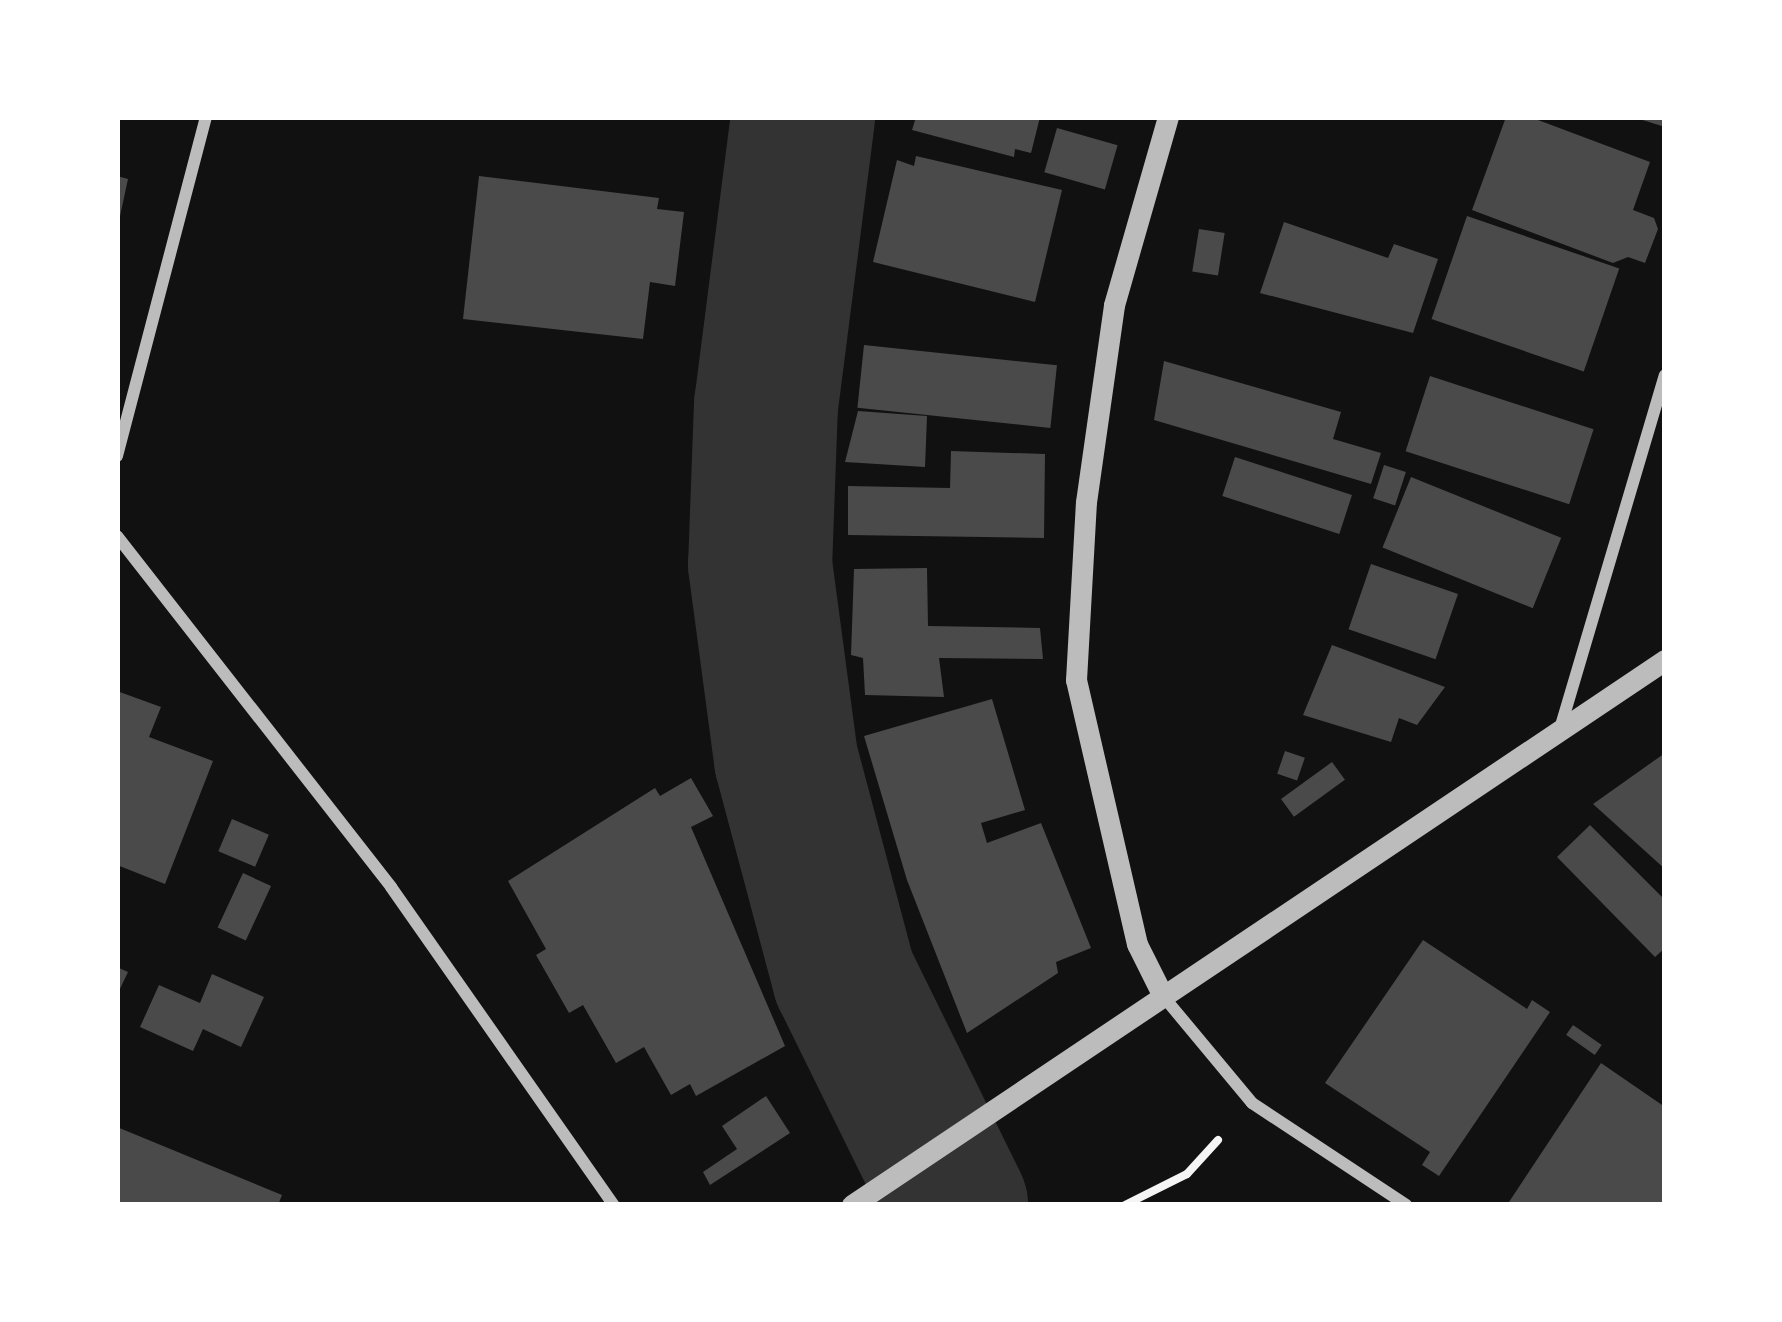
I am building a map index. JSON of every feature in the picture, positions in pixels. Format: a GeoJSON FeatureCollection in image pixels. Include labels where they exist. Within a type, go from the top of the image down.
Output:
{"type":"FeatureCollection","features":[{"type":"Feature","properties":{"kind":"street"},"geometry":{"type":"LineString","coordinates":[[117,456],[206,117]]}},
{"type":"Feature","properties":{"kind":"street"},"geometry":{"type":"LineString","coordinates":[[1168,117],[1114,305],[1086,502],[1076,680],[1137,944],[1163,997],[1252,1103],[1406,1205]]}},
{"type":"Feature","properties":{"kind":"street"},"geometry":{"type":"LineString","coordinates":[[1559,730],[1665,375]]}},
{"type":"Feature","properties":{"kind":"street"},"geometry":{"type":"LineString","coordinates":[[117,536],[391,887],[614,1205]]}},
{"type":"Feature","properties":{"kind":"street"},"geometry":{"type":"LineString","coordinates":[[853,1204],[1665,660]]}},
{"type":"Feature","properties":{"kind":"path"},"geometry":{"type":"LineString","coordinates":[[1125,1205],[1187,1174],[1252,1103]]}},
{"type":"Feature","properties":{"kind":"building"},"geometry":{"type":"Polygon","coordinates":[[[916,117],[1040,117],[1031,153],[1015,149],[1014,157],[912,130],[916,117]]]}},
{"type":"Feature","properties":{"kind":"building"},"geometry":{"type":"Polygon","coordinates":[[[1506,117],[1530,117],[1650,162],[1633,210],[1654,218],[1658,229],[1645,263],[1628,257],[1613,263],[1472,210],[1506,117]]]}},
{"type":"Feature","properties":{"kind":"building"},"geometry":{"type":"Polygon","coordinates":[[[1665,117],[1665,127],[1636,118],[1665,117]]]}},
{"type":"Feature","properties":{"kind":"building"},"geometry":{"type":"Polygon","coordinates":[[[1057,128],[1118,145],[1105,190],[1044,172],[1057,128]]]}},
{"type":"Feature","properties":{"kind":"building"},"geometry":{"type":"Polygon","coordinates":[[[916,156],[1062,190],[1035,302],[873,262],[897,160],[914,166],[916,156]]]}},
{"type":"Feature","properties":{"kind":"building"},"geometry":{"type":"Polygon","coordinates":[[[117,176],[128,179],[119,221],[117,221],[117,176]]]}},
{"type":"Feature","properties":{"kind":"building"},"geometry":{"type":"Polygon","coordinates":[[[479,176],[659,198],[657,209],[684,212],[675,286],[650,282],[643,339],[463,319],[479,176]]]}},
{"type":"Feature","properties":{"kind":"building"},"geometry":{"type":"Polygon","coordinates":[[[1467,216],[1619,268],[1584,371],[1432,319],[1467,216]]]}},
{"type":"Feature","properties":{"kind":"building"},"geometry":{"type":"Polygon","coordinates":[[[1284,222],[1388,258],[1394,244],[1438,259],[1413,333],[1260,293],[1284,222]]]}},
{"type":"Feature","properties":{"kind":"building"},"geometry":{"type":"Polygon","coordinates":[[[1199,229],[1225,233],[1218,276],[1192,271],[1199,229]]]}},
{"type":"Feature","properties":{"kind":"building"},"geometry":{"type":"Polygon","coordinates":[[[864,345],[1057,365],[1050,428],[857,408],[864,345]]]}},
{"type":"Feature","properties":{"kind":"building"},"geometry":{"type":"Polygon","coordinates":[[[1164,361],[1341,412],[1333,439],[1381,453],[1371,484],[1154,420],[1164,361]]]}},
{"type":"Feature","properties":{"kind":"building"},"geometry":{"type":"Polygon","coordinates":[[[1430,376],[1594,429],[1569,504],[1406,451],[1430,376]]]}},
{"type":"Feature","properties":{"kind":"building"},"geometry":{"type":"Polygon","coordinates":[[[858,411],[927,416],[925,467],[845,462],[858,411]]]}},
{"type":"Feature","properties":{"kind":"building"},"geometry":{"type":"Polygon","coordinates":[[[951,451],[1045,454],[1044,538],[848,535],[848,486],[950,488],[951,451]]]}},
{"type":"Feature","properties":{"kind":"building"},"geometry":{"type":"Polygon","coordinates":[[[1235,457],[1352,495],[1339,534],[1222,496],[1235,457]]]}},
{"type":"Feature","properties":{"kind":"building"},"geometry":{"type":"Polygon","coordinates":[[[1384,465],[1406,472],[1395,505],[1373,498],[1384,465]]]}},
{"type":"Feature","properties":{"kind":"building"},"geometry":{"type":"Polygon","coordinates":[[[1411,477],[1561,538],[1533,608],[1383,547],[1411,477]]]}},
{"type":"Feature","properties":{"kind":"building"},"geometry":{"type":"Polygon","coordinates":[[[1371,564],[1458,594],[1436,659],[1349,629],[1371,564]]]}},
{"type":"Feature","properties":{"kind":"building"},"geometry":{"type":"Polygon","coordinates":[[[927,568],[928,626],[1040,628],[1043,659],[939,658],[944,697],[865,695],[863,658],[851,655],[854,569],[927,568]]]}},
{"type":"Feature","properties":{"kind":"building"},"geometry":{"type":"Polygon","coordinates":[[[1332,645],[1445,687],[1417,725],[1399,718],[1391,742],[1303,715],[1332,645]]]}},
{"type":"Feature","properties":{"kind":"building"},"geometry":{"type":"Polygon","coordinates":[[[117,691],[161,707],[149,737],[213,761],[165,884],[117,865],[117,691]]]}},
{"type":"Feature","properties":{"kind":"building"},"geometry":{"type":"Polygon","coordinates":[[[992,699],[1025,810],[981,823],[987,843],[1041,823],[1091,948],[1056,962],[1058,973],[967,1033],[907,880],[864,736],[992,699]]]}},
{"type":"Feature","properties":{"kind":"building"},"geometry":{"type":"Polygon","coordinates":[[[1285,751],[1305,758],[1297,781],[1277,774],[1285,751]]]}},
{"type":"Feature","properties":{"kind":"building"},"geometry":{"type":"Polygon","coordinates":[[[1665,753],[1665,869],[1593,804],[1665,753]]]}},
{"type":"Feature","properties":{"kind":"building"},"geometry":{"type":"Polygon","coordinates":[[[1332,762],[1345,780],[1294,817],[1281,799],[1332,762]]]}},
{"type":"Feature","properties":{"kind":"building"},"geometry":{"type":"Polygon","coordinates":[[[691,778],[713,816],[691,827],[785,1046],[696,1096],[690,1084],[671,1095],[644,1047],[616,1063],[583,1005],[569,1013],[536,955],[546,949],[508,881],[655,788],[660,796],[691,778]]]}},
{"type":"Feature","properties":{"kind":"building"},"geometry":{"type":"Polygon","coordinates":[[[232,819],[269,835],[255,867],[218,851],[232,819]]]}},
{"type":"Feature","properties":{"kind":"building"},"geometry":{"type":"Polygon","coordinates":[[[1590,825],[1665,900],[1665,948],[1655,957],[1557,857],[1590,825]]]}},
{"type":"Feature","properties":{"kind":"building"},"geometry":{"type":"Polygon","coordinates":[[[243,873],[271,886],[246,940],[218,927],[243,873]]]}},
{"type":"Feature","properties":{"kind":"building"},"geometry":{"type":"Polygon","coordinates":[[[1423,940],[1527,1009],[1532,1000],[1550,1012],[1439,1176],[1422,1165],[1430,1152],[1325,1083],[1423,940]]]}},
{"type":"Feature","properties":{"kind":"building"},"geometry":{"type":"Polygon","coordinates":[[[117,967],[128,972],[117,995],[117,967]]]}},
{"type":"Feature","properties":{"kind":"building"},"geometry":{"type":"Polygon","coordinates":[[[212,974],[264,997],[241,1047],[203,1029],[193,1051],[140,1027],[159,985],[200,1003],[212,974]]]}},
{"type":"Feature","properties":{"kind":"building"},"geometry":{"type":"Polygon","coordinates":[[[1573,1025],[1602,1045],[1595,1055],[1566,1035],[1573,1025]]]}},
{"type":"Feature","properties":{"kind":"building"},"geometry":{"type":"Polygon","coordinates":[[[1601,1063],[1665,1107],[1665,1202],[1507,1205],[1601,1063]]]}},
{"type":"Feature","properties":{"kind":"building"},"geometry":{"type":"Polygon","coordinates":[[[766,1096],[790,1133],[710,1185],[703,1172],[737,1149],[722,1126],[766,1096]]]}},
{"type":"Feature","properties":{"kind":"building"},"geometry":{"type":"Polygon","coordinates":[[[117,1127],[282,1195],[278,1205],[117,1205],[117,1127]]]}},
{"type":"Feature","properties":{"kind":"waterway"},"geometry":{"type":"LineString","coordinates":[[803,117],[766,404],[760,564],[786,759],[844,977],[956,1205]]}}]}
